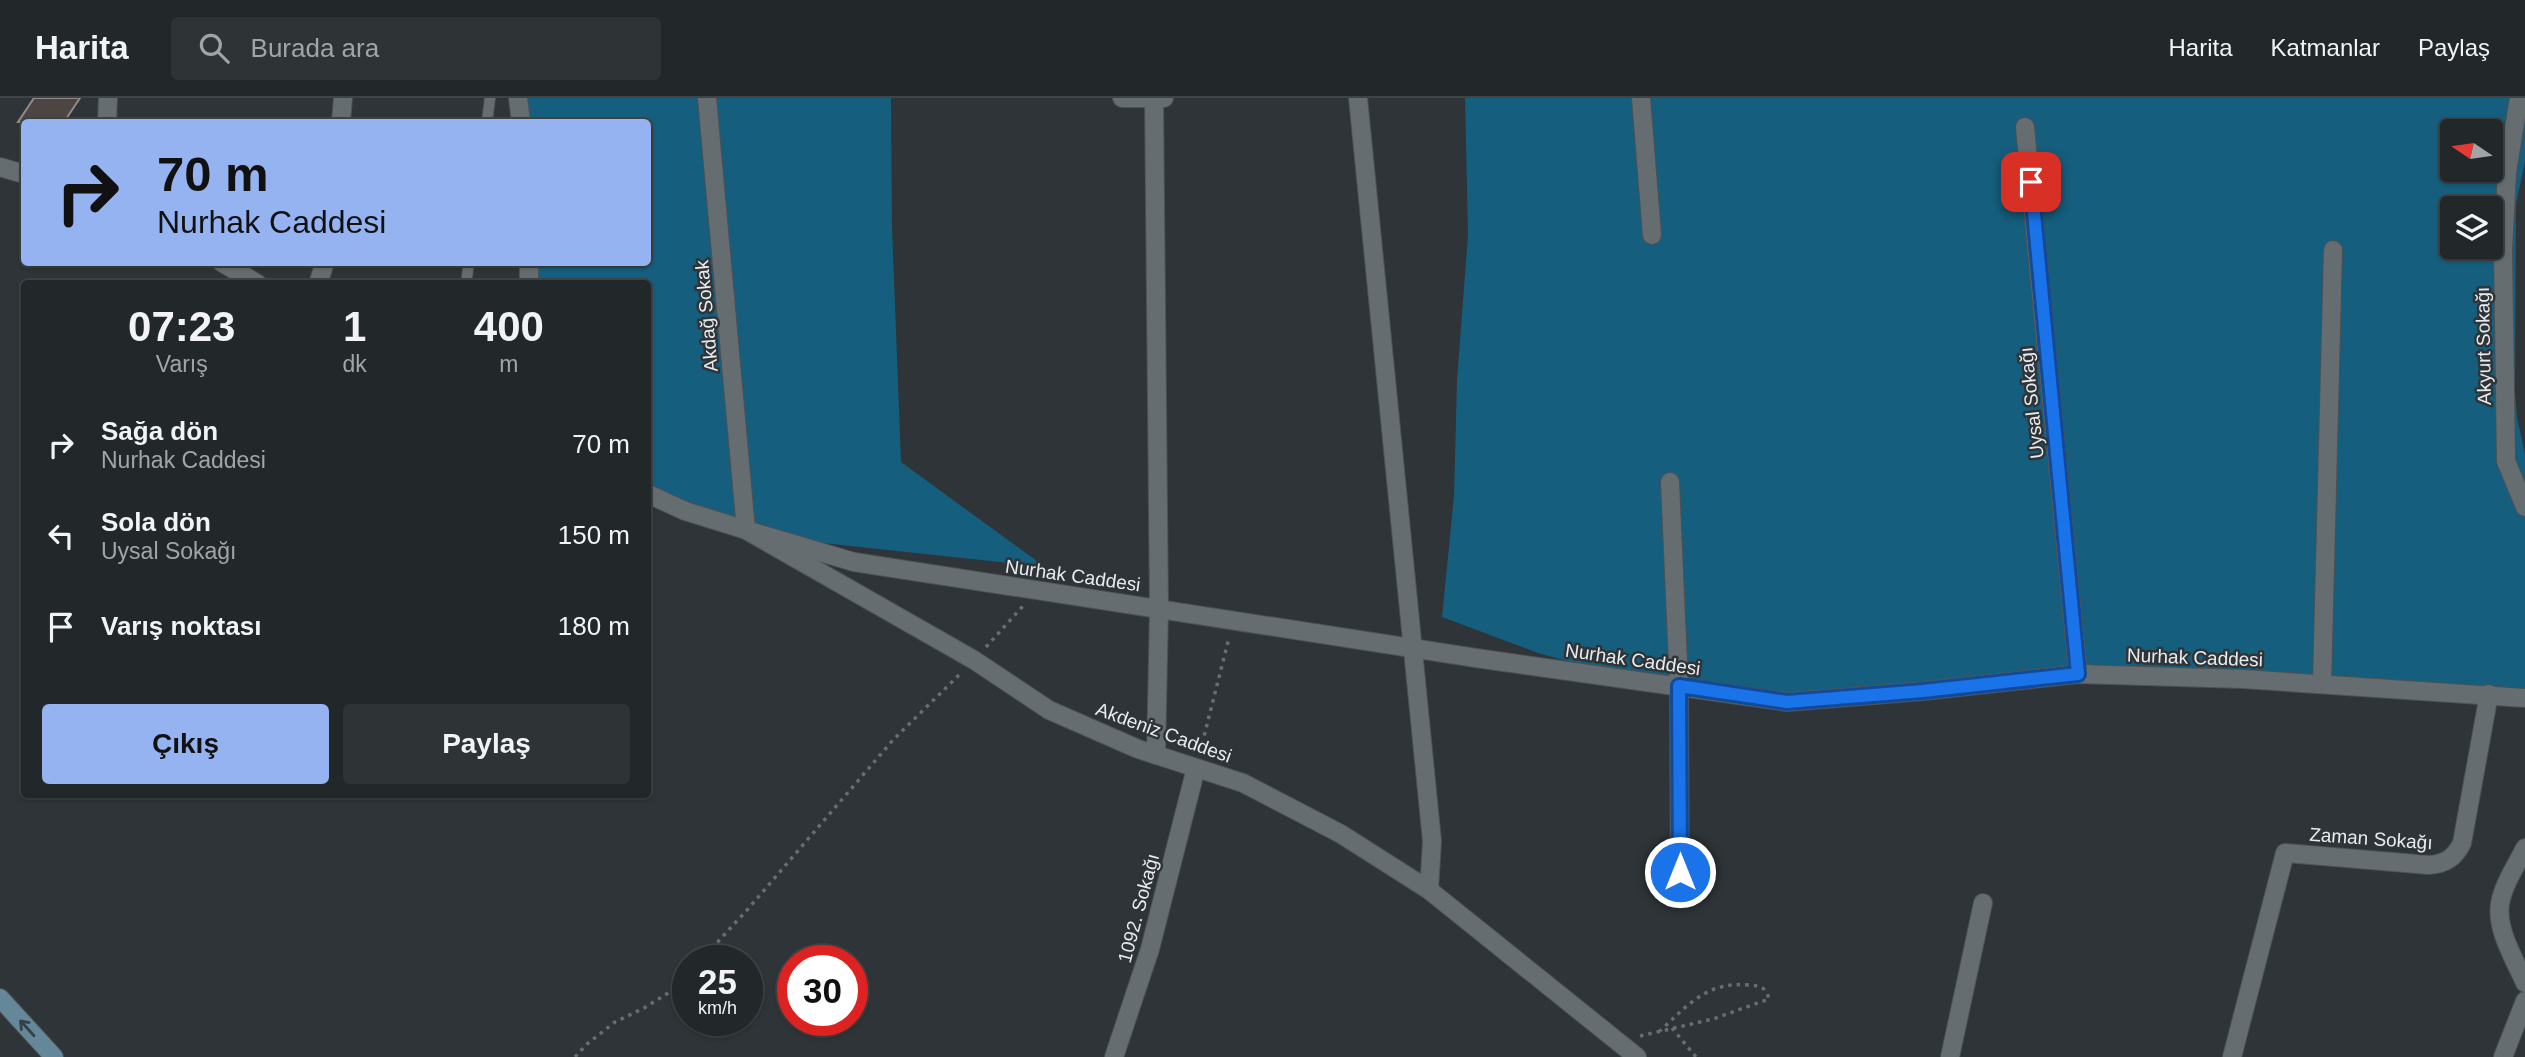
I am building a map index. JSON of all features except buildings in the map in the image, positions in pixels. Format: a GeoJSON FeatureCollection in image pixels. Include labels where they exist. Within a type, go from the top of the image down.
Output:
{"type":"FeatureCollection","features":[{"type":"Feature","properties":{"kind":"main road"},"geometry":{"type":"LineString","coordinates":[[0,998],[54,1057]]}},
{"type":"Feature","properties":{"kind":"street"},"geometry":{"type":"LineString","coordinates":[[107,119],[108,98]]}},
{"type":"Feature","properties":{"kind":"street"},"geometry":{"type":"LineString","coordinates":[[341,119],[343,98]]}},
{"type":"Feature","properties":{"kind":"street"},"geometry":{"type":"LineString","coordinates":[[518,98],[521,119]]}},
{"type":"Feature","properties":{"kind":"street","name":"Akdağ Sokak"},"geometry":{"type":"LineString","coordinates":[[707,98],[746,530]]}},
{"type":"Feature","properties":{"kind":"street"},"geometry":{"type":"LineString","coordinates":[[1122,98],[1165,98]]}},
{"type":"Feature","properties":{"kind":"street"},"geometry":{"type":"LineString","coordinates":[[1154,98],[1158,609],[1156,755]]}},
{"type":"Feature","properties":{"kind":"street"},"geometry":{"type":"LineString","coordinates":[[1358,98],[1432,841],[1429,890]]}},
{"type":"Feature","properties":{"kind":"street"},"geometry":{"type":"LineString","coordinates":[[1641,98],[1652,236]]}},
{"type":"Feature","properties":{"kind":"street","name":"Akyurt Sokağı"},"geometry":{"type":"LineString","coordinates":[[2522,99],[2507,172],[2502,250],[2506,461],[2525,507]]}},
{"type":"Feature","properties":{"kind":"street","name":"Uysal Sokağı"},"geometry":{"type":"LineString","coordinates":[[2025,127],[2078,674]]}},
{"type":"Feature","properties":{"kind":"street"},"geometry":{"type":"LineString","coordinates":[[0,167],[21,173]]}},
{"type":"Feature","properties":{"kind":"street"},"geometry":{"type":"LineString","coordinates":[[2322,684],[2333,250]]}},
{"type":"Feature","properties":{"kind":"street"},"geometry":{"type":"LineString","coordinates":[[227,266],[251,280]]}},
{"type":"Feature","properties":{"kind":"street"},"geometry":{"type":"LineString","coordinates":[[1670,482],[1679,686],[1680,899]]}},
{"type":"Feature","properties":{"kind":"street","name":"Akdeniz Caddesi"},"geometry":{"type":"LineString","coordinates":[[651,495],[685,511],[746,530],[974,660],[1049,710],[1156,755],[1255,790],[1341,834],[1429,890],[1637,1057]]}},
{"type":"Feature","properties":{"kind":"street","name":"Nurhak Caddesi"},"geometry":{"type":"LineString","coordinates":[[746,530],[854,562],[1787,702],[2078,674],[2322,684],[2525,698]]}},
{"type":"Feature","properties":{"kind":"street","name":"Zaman Sokağı"},"geometry":{"type":"LineString","coordinates":[[2232,1057],[2285,853],[2430,865],[2450,860],[2458,853],[2462,843],[2489,694]]}},
{"type":"Feature","properties":{"kind":"street","name":"1092. Sokağı"},"geometry":{"type":"LineString","coordinates":[[1114,1057],[1150,949],[1196,768]]}},
{"type":"Feature","properties":{"kind":"street"},"geometry":{"type":"LineString","coordinates":[[2525,848],[2504,890],[2499,914],[2501,926],[2525,983]]}},
{"type":"Feature","properties":{"kind":"street"},"geometry":{"type":"LineString","coordinates":[[1950,1057],[1983,903]]}},
{"type":"Feature","properties":{"kind":"street"},"geometry":{"type":"LineString","coordinates":[[2503,1057],[2525,1001]]}},
{"type":"Feature","properties":{"kind":"lane"},"geometry":{"type":"LineString","coordinates":[[488,119],[490,98]]}},
{"type":"Feature","properties":{"kind":"path"},"geometry":{"type":"LineString","coordinates":[[715,945],[893,740],[974,660],[1036,591]]}},
{"type":"Feature","properties":{"kind":"path"},"geometry":{"type":"LineString","coordinates":[[1196,768],[1233,619]]}},
{"type":"Feature","properties":{"kind":"path"},"geometry":{"type":"LineString","coordinates":[[1737,984],[1757,986],[1764,988],[1769,995],[1769,999],[1724,1015],[1672,1028],[1660,1031],[1698,996],[1717,987],[1737,984]]}},
{"type":"Feature","properties":{"kind":"path"},"geometry":{"type":"LineString","coordinates":[[575,1057],[615,1022],[672,991]]}},
{"type":"Feature","properties":{"kind":"path"},"geometry":{"type":"LineString","coordinates":[[1672,1028],[1696,1057]]}},
{"type":"Feature","properties":{"kind":"shaded area"},"geometry":{"type":"Polygon","coordinates":[[[517,98],[891,98],[892,227],[901,462],[1045,567],[748,535],[651,497],[651,280],[531,280],[531,266],[651,266],[651,119],[520,119],[517,98]]]}},
{"type":"Feature","properties":{"kind":"shaded area"},"geometry":{"type":"Polygon","coordinates":[[[1465,98],[2525,98],[2525,162],[2516,204],[2515,390],[2517,417],[2525,454],[2525,688],[2307,684],[2095,674],[1787,698],[1587,667],[1538,653],[1442,617],[1454,496],[1457,380],[1468,235],[1465,98]]]}},
{"type":"Feature","properties":{"kind":"route"},"geometry":{"type":"LineString","coordinates":[[1680,872],[1679,686],[1787,702],[2078,674],[2031,182]]}}]}
